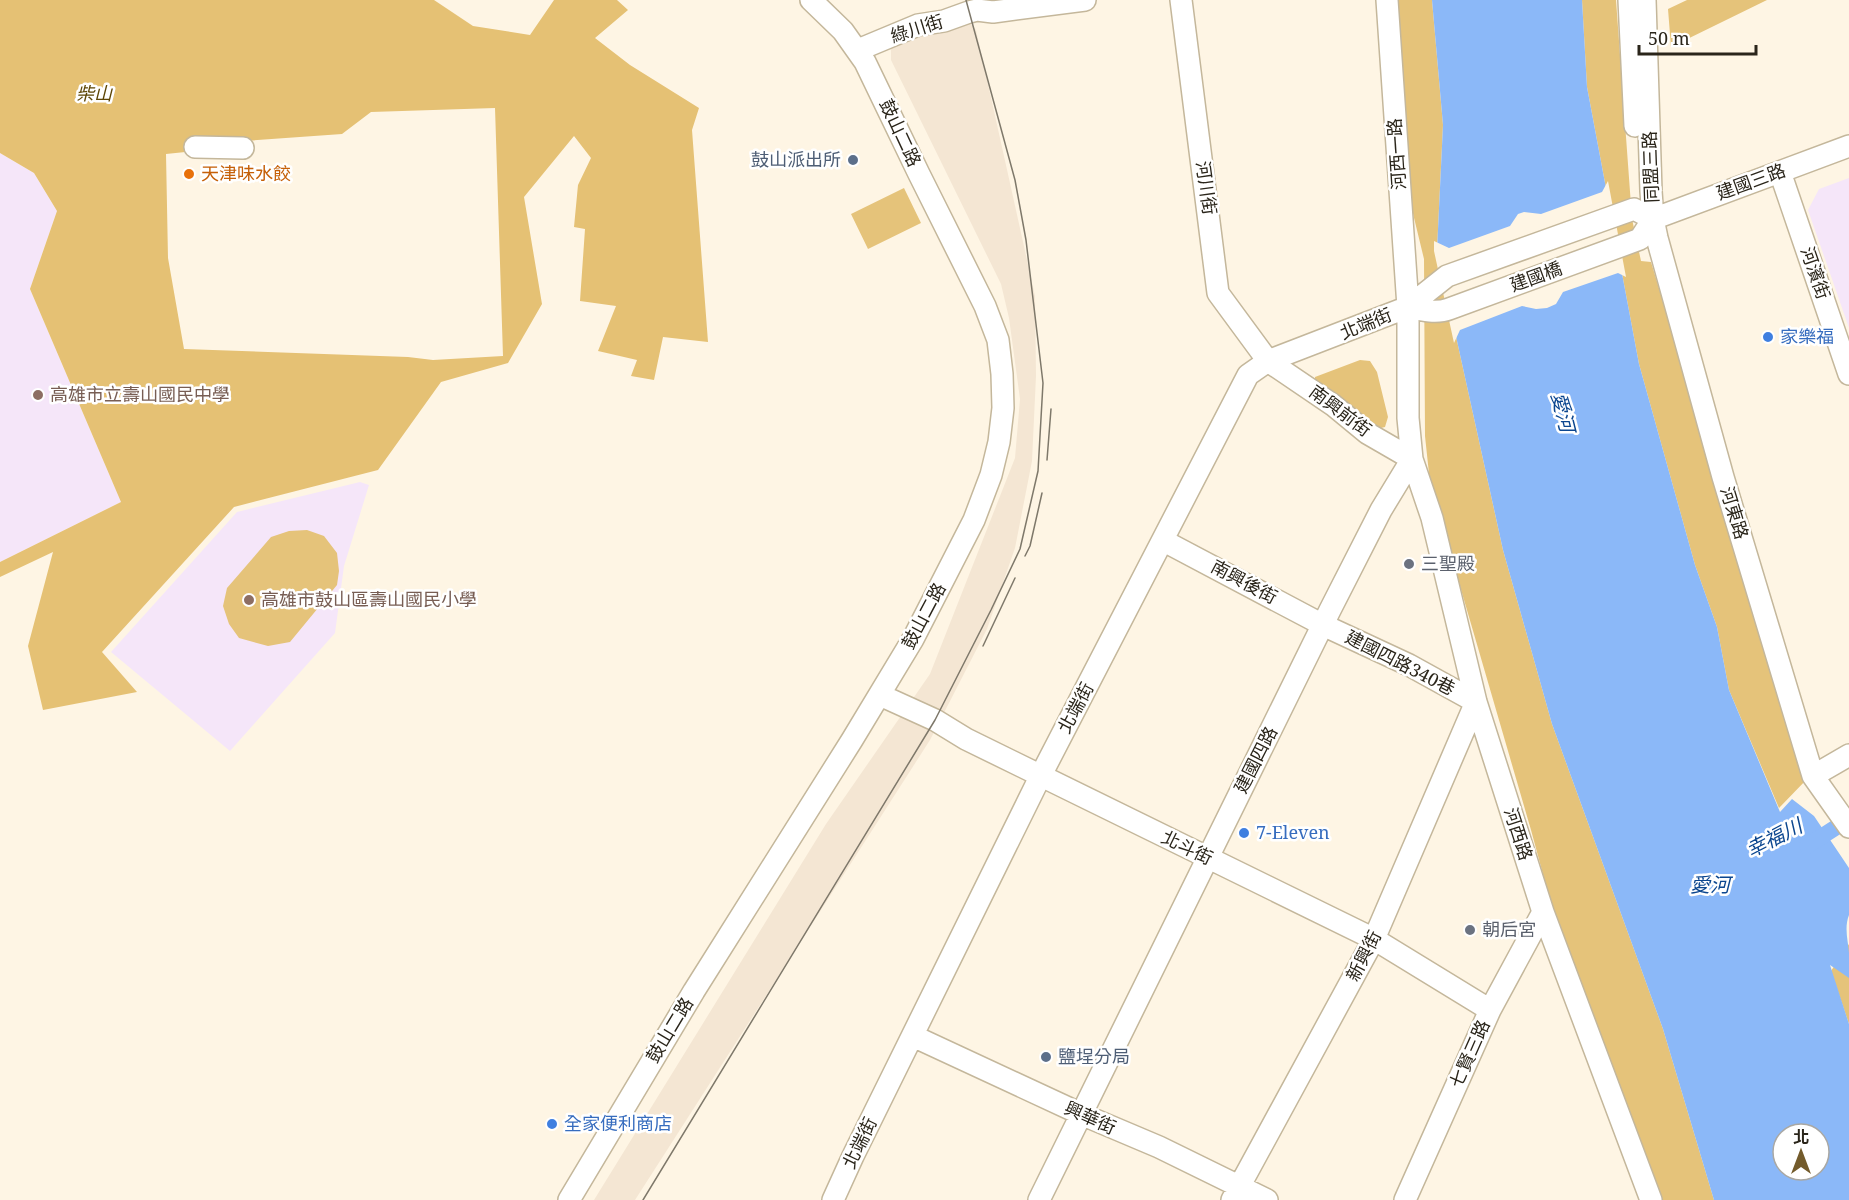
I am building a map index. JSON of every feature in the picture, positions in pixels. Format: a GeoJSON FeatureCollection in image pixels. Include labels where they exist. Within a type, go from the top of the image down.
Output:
{"type":"FeatureCollection","features":[{"type":"Feature","properties":{"kind":"street","name":"鼓山二路"},"geometry":{"type":"LineString","coordinates":[[569,1200],[694,991],[913,639],[978,511],[991,475],[999,442],[1003,408],[1002,374],[998,340],[985,306],[858,50],[843,31],[811,0]]}},
{"type":"Feature","properties":{"kind":"street","name":"綠川街"},"geometry":{"type":"LineString","coordinates":[[858,50],[918,25],[944,21],[977,10],[993,12],[1085,0]]}},
{"type":"Feature","properties":{"kind":"street","name":"河川街"},"geometry":{"type":"LineString","coordinates":[[1181,0],[1218,293],[1268,361]]}},
{"type":"Feature","properties":{"kind":"street","name":"河西一路"},"geometry":{"type":"LineString","coordinates":[[1386,0],[1408,308]]}},
{"type":"Feature","properties":{"kind":"street","name":"同盟三路"},"geometry":{"type":"LineString","coordinates":[[1629,0],[1638,190],[1653,219]]}},
{"type":"Feature","properties":{"kind":"street","name":"同盟三路"},"geometry":{"type":"LineString","coordinates":[[1645,0],[1653,219]]}},
{"type":"Feature","properties":{"kind":"street","name":"建國三路"},"geometry":{"type":"LineString","coordinates":[[1624,245],[1640,239],[1653,219],[1849,146]]}},
{"type":"Feature","properties":{"kind":"street"},"geometry":{"type":"LineString","coordinates":[[195,147],[243,148]]}},
{"type":"Feature","properties":{"kind":"street","name":"河濱街"},"geometry":{"type":"LineString","coordinates":[[1780,172],[1849,374]]}},
{"type":"Feature","properties":{"kind":"street","name":"建國橋"},"geometry":{"type":"LineString","coordinates":[[1408,308],[1447,276],[1634,209],[1653,219]]}},
{"type":"Feature","properties":{"kind":"street","name":"河東路"},"geometry":{"type":"LineString","coordinates":[[1653,219],[1720,466],[1813,776],[1849,827]]}},
{"type":"Feature","properties":{"kind":"street","name":"建國橋"},"geometry":{"type":"LineString","coordinates":[[1408,308],[1440,311],[1449,309],[1624,245]]}},
{"type":"Feature","properties":{"kind":"street","name":"北端街"},"geometry":{"type":"LineString","coordinates":[[833,1200],[1041,775],[1248,375],[1268,361],[1408,308]]}},
{"type":"Feature","properties":{"kind":"street"},"geometry":{"type":"LineString","coordinates":[[1408,308],[1408,418],[1412,459]]}},
{"type":"Feature","properties":{"kind":"street","name":"南興前街"},"geometry":{"type":"LineString","coordinates":[[1268,361],[1333,405],[1367,433],[1412,459]]}},
{"type":"Feature","properties":{"kind":"street","name":"建國四路"},"geometry":{"type":"LineString","coordinates":[[1039,1200],[1206,857],[1381,510],[1412,459]]}},
{"type":"Feature","properties":{"kind":"street","name":"河西路"},"geometry":{"type":"LineString","coordinates":[[1412,459],[1432,518],[1476,702],[1543,912],[1651,1200]]}},
{"type":"Feature","properties":{"kind":"street","name":"南興後街"},"geometry":{"type":"LineString","coordinates":[[1164,541],[1323,625]]}},
{"type":"Feature","properties":{"kind":"street","name":"建國四路340巷"},"geometry":{"type":"LineString","coordinates":[[1323,625],[1410,665],[1476,702]]}},
{"type":"Feature","properties":{"kind":"street","name":"北斗街"},"geometry":{"type":"LineString","coordinates":[[880,695],[935,720],[966,739],[1374,939],[1490,1010]]}},
{"type":"Feature","properties":{"kind":"street","name":"新興街"},"geometry":{"type":"LineString","coordinates":[[1235,1193],[1374,939],[1476,702]]}},
{"type":"Feature","properties":{"kind":"street"},"geometry":{"type":"LineString","coordinates":[[1813,776],[1849,755]]}},
{"type":"Feature","properties":{"kind":"street","name":"七賢三路"},"geometry":{"type":"LineString","coordinates":[[1405,1200],[1490,1010],[1543,912]]}},
{"type":"Feature","properties":{"kind":"street","name":"興華街"},"geometry":{"type":"LineString","coordinates":[[913,1036],[1159,1148],[1235,1193],[1267,1200]]}},
{"type":"Feature","properties":{"kind":"shaded area"},"geometry":{"type":"Polygon","coordinates":[[[1394,0],[1432,0],[1443,125],[1437,250],[1503,550],[1552,724],[1663,1029],[1714,1200],[1656,1200],[1560,937],[1430,483],[1425,436],[1424,259],[1408,193],[1394,0]]]}},
{"type":"Feature","properties":{"kind":"shaded area"},"geometry":{"type":"Polygon","coordinates":[[[1582,0],[1616,0],[1632,219],[1641,261],[1651,262],[1808,778],[1779,808],[1729,690],[1717,627],[1695,565],[1639,364],[1587,87],[1582,0]]]}},
{"type":"Feature","properties":{"kind":"shaded area"},"geometry":{"type":"Polygon","coordinates":[[[1687,0],[1767,0],[1671,47],[1668,9],[1687,0]]]}},
{"type":"Feature","properties":{"kind":"shaded area"},"geometry":{"type":"Polygon","coordinates":[[[965,17],[976,30],[1035,296],[1036,376],[1032,461],[1015,548],[987,629],[930,740],[635,1200],[594,1200],[826,824],[930,674],[1015,458],[1020,399],[1009,318],[1001,284],[891,60],[891,49],[921,32],[965,17]]]}},
{"type":"Feature","properties":{"kind":"shaded area","name":"高雄市立壽山國民中學"},"geometry":{"type":"Polygon","coordinates":[[[0,153],[34,173],[57,211],[30,289],[121,502],[0,562],[0,153]]]}},
{"type":"Feature","properties":{"kind":"shaded area"},"geometry":{"type":"Polygon","coordinates":[[[1849,178],[1849,328],[1808,210],[1819,189],[1849,178]]]}},
{"type":"Feature","properties":{"kind":"shaded area"},"geometry":{"type":"Polygon","coordinates":[[[904,188],[921,223],[868,249],[851,214],[904,188]]]}},
{"type":"Feature","properties":{"kind":"shaded area"},"geometry":{"type":"Polygon","coordinates":[[[1360,360],[1370,361],[1377,372],[1388,417],[1385,427],[1377,429],[1315,382],[1315,377],[1360,360]]]}},
{"type":"Feature","properties":{"kind":"shaded area","name":"高雄市鼓山區壽山國民小學"},"geometry":{"type":"Polygon","coordinates":[[[360,482],[369,485],[344,566],[335,633],[230,751],[111,652],[237,512],[360,482]]]}},
{"type":"Feature","properties":{"kind":"shaded area"},"geometry":{"type":"Polygon","coordinates":[[[307,530],[324,536],[337,553],[339,571],[337,585],[290,642],[268,646],[239,638],[229,624],[223,606],[227,588],[271,537],[289,531],[307,530]]]}},
{"type":"Feature","properties":{"kind":"shaded area"},"geometry":{"type":"Polygon","coordinates":[[[1849,944],[1849,1024],[1831,971],[1849,944]]]}},
{"type":"Feature","properties":{"kind":"green space","name":"柴山"},"geometry":{"type":"Polygon","coordinates":[[[0,0],[434,0],[473,26],[530,35],[554,0],[617,0],[628,10],[595,38],[630,65],[699,108],[692,130],[708,342],[663,337],[654,380],[631,376],[637,360],[598,351],[616,306],[580,301],[585,229],[574,227],[578,185],[591,158],[574,136],[524,197],[542,304],[508,363],[441,382],[378,470],[234,507],[102,652],[137,692],[43,710],[28,646],[53,552],[0,577],[0,562],[121,502],[30,289],[57,211],[34,173],[0,153],[0,0]],[[495,108],[371,112],[342,134],[231,142],[195,151],[166,154],[168,258],[184,349],[408,357],[433,360],[503,356],[495,108]]]}},
{"type":"Feature","properties":{"kind":"water","name":"愛河"},"geometry":{"type":"Polygon","coordinates":[[[1432,0],[1582,0],[1587,87],[1639,364],[1695,565],[1717,627],[1729,690],[1780,812],[1792,799],[1814,816],[1849,868],[1847,929],[1849,978],[1830,965],[1849,1024],[1849,1200],[1714,1200],[1663,1029],[1552,724],[1503,550],[1437,250],[1443,125],[1432,0]]]}},
{"type":"Feature","properties":{"kind":"pier"},"geometry":{"type":"Polygon","coordinates":[[[1608,181],[1626,277],[1618,273],[1563,292],[1556,304],[1547,308],[1536,309],[1522,306],[1460,330],[1454,343],[1434,251],[1434,241],[1449,248],[1510,226],[1518,214],[1524,212],[1541,214],[1602,192],[1608,181]]]}},
{"type":"Feature","properties":{"kind":"waterway","name":"幸福川"},"geometry":{"type":"LineString","coordinates":[[1807,846],[1849,819]]}},
{"type":"Feature","properties":{"kind":"tram line"},"geometry":{"type":"LineString","coordinates":[[643,1200],[935,720],[1020,549],[1038,471],[1043,383],[1026,240],[1015,180],[966,0]]}},
{"type":"Feature","properties":{"kind":"tram line"},"geometry":{"type":"LineString","coordinates":[[1047,460],[1051,409]]}},
{"type":"Feature","properties":{"kind":"tram line"},"geometry":{"type":"LineString","coordinates":[[1025,556],[1030,546],[1042,493]]}},
{"type":"Feature","properties":{"kind":"tram line"},"geometry":{"type":"LineString","coordinates":[[983,646],[1015,578]]}},
{"type":"Feature","properties":{"kind":"place","name":"鼓山派出所"},"geometry":{"type":"Point","coordinates":[853,160]}},
{"type":"Feature","properties":{"kind":"place","name":"天津味水餃"},"geometry":{"type":"Point","coordinates":[189,174]}},
{"type":"Feature","properties":{"kind":"place","name":"家樂福"},"geometry":{"type":"Point","coordinates":[1768,337]}},
{"type":"Feature","properties":{"kind":"place","name":"高雄市立壽山國民中學"},"geometry":{"type":"Point","coordinates":[38,395]}},
{"type":"Feature","properties":{"kind":"place","name":"三聖殿"},"geometry":{"type":"Point","coordinates":[1409,564]}},
{"type":"Feature","properties":{"kind":"place","name":"高雄市鼓山區壽山國民小學"},"geometry":{"type":"Point","coordinates":[249,600]}},
{"type":"Feature","properties":{"kind":"place","name":"7-Eleven"},"geometry":{"type":"Point","coordinates":[1244,833]}},
{"type":"Feature","properties":{"kind":"place","name":"朝后宮"},"geometry":{"type":"Point","coordinates":[1470,930]}},
{"type":"Feature","properties":{"kind":"place","name":"鹽埕分局"},"geometry":{"type":"Point","coordinates":[1046,1057]}},
{"type":"Feature","properties":{"kind":"place","name":"全家便利商店"},"geometry":{"type":"Point","coordinates":[552,1124]}}]}
